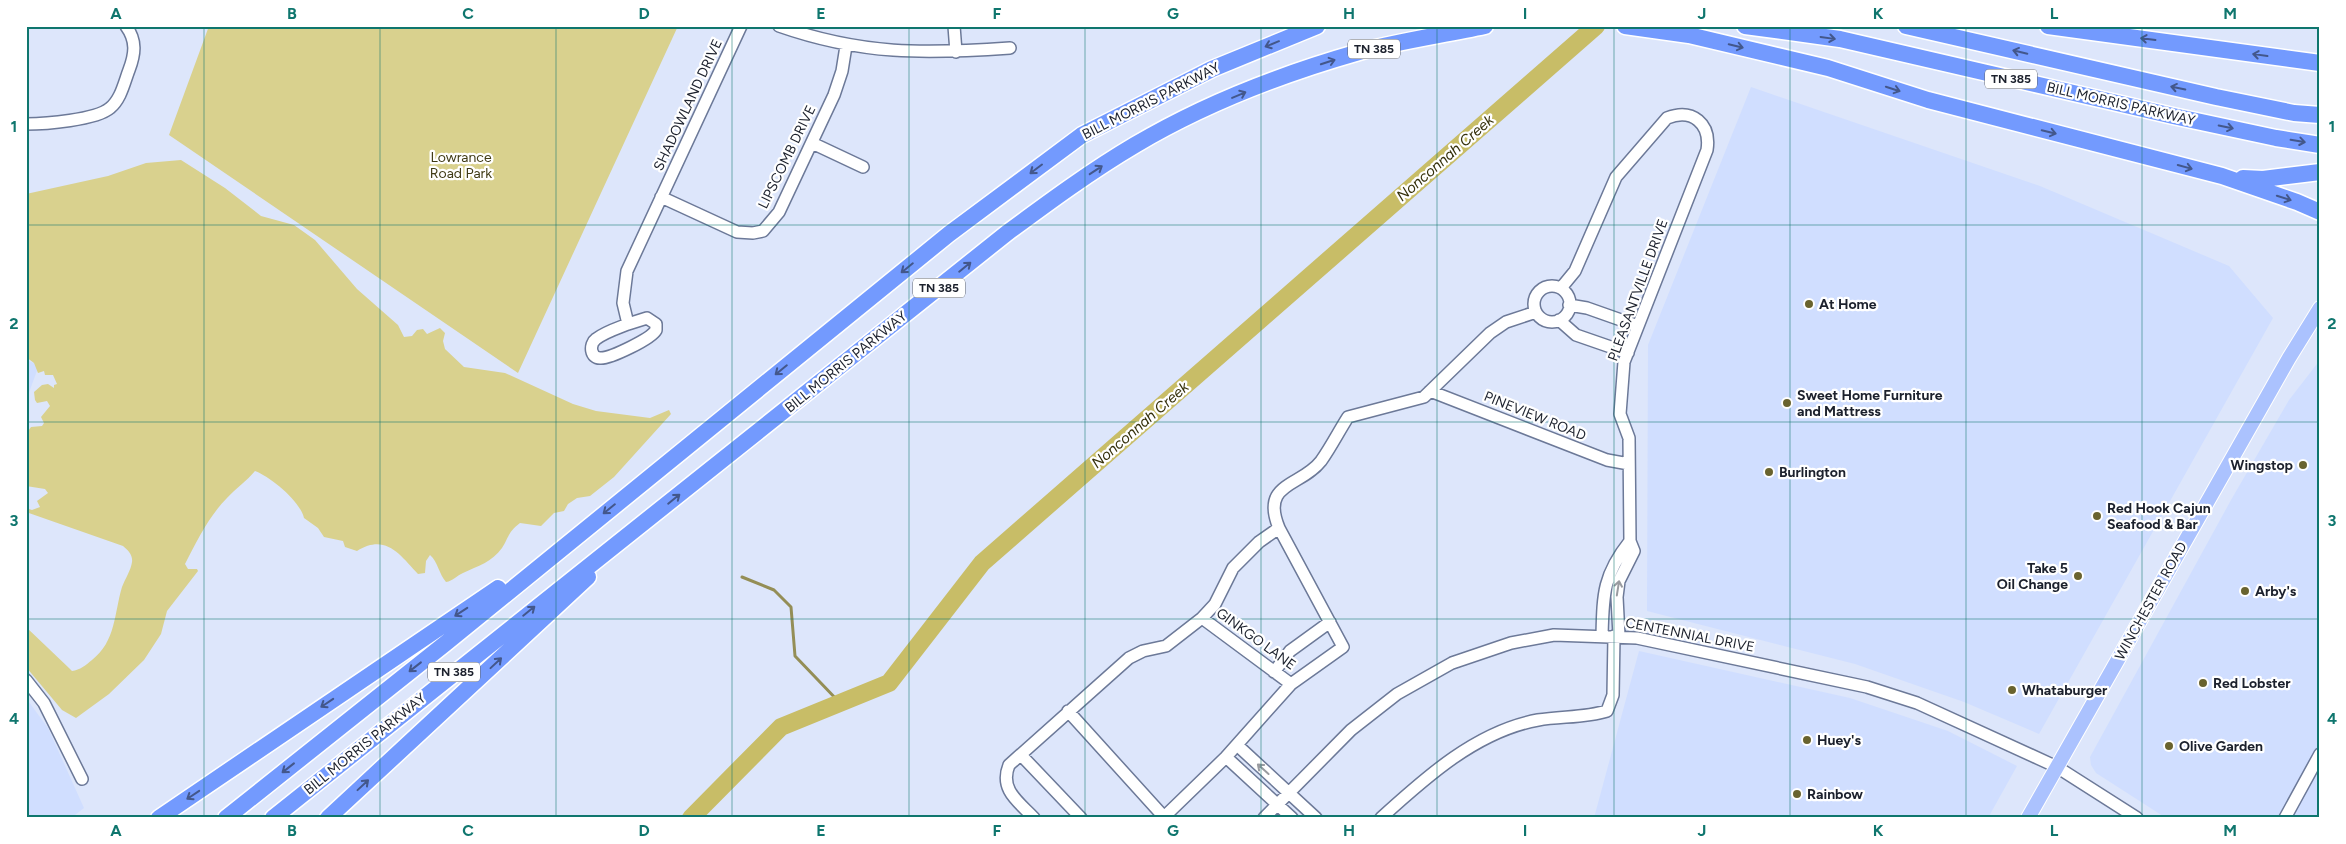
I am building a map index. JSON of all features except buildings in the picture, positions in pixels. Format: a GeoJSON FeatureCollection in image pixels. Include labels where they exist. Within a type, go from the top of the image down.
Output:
{"type":"FeatureCollection","features":[{"type":"Feature","properties":{"kind":"highway","name":"BILL MORRIS PARKWAY"},"geometry":{"type":"LineString","coordinates":[[226,818],[446,643],[561,547],[949,234],[1082,135],[1212,69],[1317,26]]}},
{"type":"Feature","properties":{"kind":"highway","name":"BILL MORRIS PARKWAY"},"geometry":{"type":"LineString","coordinates":[[273,818],[550,594],[636,530],[1007,233],[1135,144],[1198,112],[1283,76],[1360,52],[1485,26]]}},
{"type":"Feature","properties":{"kind":"highway"},"geometry":{"type":"LineString","coordinates":[[1625,26],[1689,35],[1828,68],[1928,100],[2222,176],[2320,212]]}},
{"type":"Feature","properties":{"kind":"highway","name":"BILL MORRIS PARKWAY"},"geometry":{"type":"LineString","coordinates":[[1746,26],[1840,39],[2276,138],[2320,144]]}},
{"type":"Feature","properties":{"kind":"highway","name":"BILL MORRIS PARKWAY"},"geometry":{"type":"LineString","coordinates":[[1906,26],[2294,113],[2320,115]]}},
{"type":"Feature","properties":{"kind":"highway"},"geometry":{"type":"LineString","coordinates":[[2048,26],[2316,62]]}},
{"type":"Feature","properties":{"kind":"highway"},"geometry":{"type":"LineString","coordinates":[[2222,176],[2263,179],[2320,172]]}},
{"type":"Feature","properties":{"kind":"highway"},"geometry":{"type":"LineString","coordinates":[[328,818],[570,594],[636,530]]}},
{"type":"Feature","properties":{"kind":"highway"},"geometry":{"type":"LineString","coordinates":[[159,818],[438,627],[561,547]]}},
{"type":"Feature","properties":{"kind":"main road","name":"WINCHESTER ROAD"},"geometry":{"type":"LineString","coordinates":[[2028,818],[2289,358],[2320,308]]}},
{"type":"Feature","properties":{"kind":"street","name":"SHADOWLAND DRIVE"},"geometry":{"type":"LineString","coordinates":[[628,324],[623,303],[625,280],[631,262],[741,26]]}},
{"type":"Feature","properties":{"kind":"street"},"geometry":{"type":"LineString","coordinates":[[779,26],[846,46],[916,52],[956,52],[1010,48]]}},
{"type":"Feature","properties":{"kind":"street"},"geometry":{"type":"LineString","coordinates":[[954,26],[956,52]]}},
{"type":"Feature","properties":{"kind":"street"},"geometry":{"type":"LineString","coordinates":[[26,124],[92,116],[110,108],[121,91],[133,58],[134,48],[129,31]]}},
{"type":"Feature","properties":{"kind":"street","name":"LIPSCOMB DRIVE"},"geometry":{"type":"LineString","coordinates":[[661,197],[737,232],[753,233],[763,231],[779,212],[812,143],[838,84],[846,46]]}},
{"type":"Feature","properties":{"kind":"street","name":"PLEASANTVILLE DRIVE"},"geometry":{"type":"LineString","coordinates":[[1561,288],[1575,271],[1616,177],[1668,118],[1686,115],[1695,118],[1708,131],[1707,150],[1624,362],[1620,414],[1629,438],[1630,541],[1634,551],[1619,581],[1612,636]]}},
{"type":"Feature","properties":{"kind":"street"},"geometry":{"type":"LineString","coordinates":[[812,143],[863,166]]}},
{"type":"Feature","properties":{"kind":"street"},"geometry":{"type":"LineString","coordinates":[[1554,286],[1564,291],[1569,305],[1568,313],[1560,320],[1548,321],[1536,312],[1534,302],[1536,295],[1542,289],[1554,286]]}},
{"type":"Feature","properties":{"kind":"street"},"geometry":{"type":"LineString","coordinates":[[1569,305],[1587,308],[1638,326]]}},
{"type":"Feature","properties":{"kind":"street"},"geometry":{"type":"LineString","coordinates":[[1068,711],[1164,817],[1226,757],[1291,684],[1343,647],[1279,528],[1274,510],[1279,491],[1320,462],[1348,417],[1424,397],[1490,333],[1506,322],[1536,312]]}},
{"type":"Feature","properties":{"kind":"street"},"geometry":{"type":"LineString","coordinates":[[647,318],[656,324],[656,330],[649,338],[605,357],[597,358],[593,355],[592,342],[628,324],[647,318]]}},
{"type":"Feature","properties":{"kind":"street"},"geometry":{"type":"LineString","coordinates":[[1560,320],[1576,335],[1628,353]]}},
{"type":"Feature","properties":{"kind":"street","name":"PINEVIEW ROAD"},"geometry":{"type":"LineString","coordinates":[[1430,391],[1607,460],[1629,464]]}},
{"type":"Feature","properties":{"kind":"street"},"geometry":{"type":"LineString","coordinates":[[1034,818],[1011,793],[1005,776],[1009,766],[1129,658],[1143,651],[1166,646],[1202,618],[1215,604],[1229,574],[1238,562],[1279,528]]}},
{"type":"Feature","properties":{"kind":"street"},"geometry":{"type":"LineString","coordinates":[[1381,818],[1448,762],[1480,742],[1537,720],[1607,711],[1612,695],[1613,660],[1612,636],[1603,599],[1609,572],[1630,541]]}},
{"type":"Feature","properties":{"kind":"street","name":"GINKGO LANE"},"geometry":{"type":"LineString","coordinates":[[1202,618],[1291,684]]}},
{"type":"Feature","properties":{"kind":"street"},"geometry":{"type":"LineString","coordinates":[[1274,672],[1290,651],[1330,622]]}},
{"type":"Feature","properties":{"kind":"street","name":"CENTENNIAL DRIVE"},"geometry":{"type":"LineString","coordinates":[[1264,818],[1351,730],[1397,694],[1452,663],[1511,643],[1554,636],[1612,636],[1637,638],[1867,687],[1917,703],[2057,767],[2137,818]]}},
{"type":"Feature","properties":{"kind":"street"},"geometry":{"type":"LineString","coordinates":[[26,680],[44,703],[82,779]]}},
{"type":"Feature","properties":{"kind":"street"},"geometry":{"type":"LineString","coordinates":[[1237,745],[1316,818]]}},
{"type":"Feature","properties":{"kind":"street"},"geometry":{"type":"LineString","coordinates":[[2285,818],[2320,754]]}},
{"type":"Feature","properties":{"kind":"street"},"geometry":{"type":"LineString","coordinates":[[1021,755],[1080,818]]}},
{"type":"Feature","properties":{"kind":"street"},"geometry":{"type":"LineString","coordinates":[[1226,757],[1278,803],[1292,818]]}},
{"type":"Feature","properties":{"kind":"shaded area"},"geometry":{"type":"Polygon","coordinates":[[[1751,87],[2040,186],[2229,266],[2273,318],[2039,734],[1964,702],[1855,664],[1647,611],[1648,345],[1751,87]]]}},
{"type":"Feature","properties":{"kind":"shaded area"},"geometry":{"type":"Polygon","coordinates":[[[26,360],[39,365],[26,401],[26,360]]]}},
{"type":"Feature","properties":{"kind":"shaded area"},"geometry":{"type":"Polygon","coordinates":[[[2320,360],[2320,818],[2166,818],[2096,773],[2091,765],[2090,757],[2231,500],[2289,400],[2320,360]]]}},
{"type":"Feature","properties":{"kind":"shaded area"},"geometry":{"type":"Polygon","coordinates":[[[1639,651],[1850,698],[1948,731],[2017,766],[1988,818],[1594,818],[1639,651]]]}},
{"type":"Feature","properties":{"kind":"shaded area"},"geometry":{"type":"Polygon","coordinates":[[[26,698],[48,728],[84,808],[71,818],[26,818],[26,698]]]}},
{"type":"Feature","properties":{"kind":"green space","name":"Lowrance Road Park"},"geometry":{"type":"Polygon","coordinates":[[[209,26],[678,26],[518,373],[169,135],[209,26]]]}},
{"type":"Feature","properties":{"kind":"green space"},"geometry":{"type":"Polygon","coordinates":[[[181,160],[225,188],[261,216],[294,225],[315,240],[357,289],[398,325],[404,337],[412,336],[417,330],[423,329],[427,334],[440,328],[445,333],[443,341],[445,349],[464,367],[505,373],[573,404],[596,411],[650,418],[669,410],[671,414],[614,477],[590,496],[577,498],[568,504],[564,511],[554,513],[541,526],[520,523],[511,532],[502,548],[494,557],[446,582],[430,555],[426,561],[425,573],[418,574],[398,554],[384,545],[367,546],[357,551],[345,547],[343,541],[324,537],[318,528],[304,518],[297,504],[284,490],[269,478],[255,471],[230,494],[204,529],[185,564],[188,569],[197,569],[198,571],[167,611],[161,634],[144,660],[109,694],[76,718],[62,710],[26,667],[26,627],[72,671],[83,667],[100,653],[110,636],[122,587],[130,568],[132,557],[123,546],[26,512],[26,508],[32,510],[40,507],[37,501],[48,493],[45,489],[26,486],[26,434],[31,427],[42,426],[44,423],[41,417],[50,406],[47,401],[37,403],[34,392],[42,385],[48,384],[54,388],[54,385],[57,384],[53,375],[45,375],[44,371],[38,373],[34,363],[26,357],[26,194],[108,176],[146,163],[181,160]]]}},
{"type":"Feature","properties":{"kind":"waterway","name":"Nonconnah Creek"},"geometry":{"type":"LineString","coordinates":[[691,818],[781,727],[889,683],[982,563],[1596,26]]}},
{"type":"Feature","properties":{"kind":"waterway"},"geometry":{"type":"LineString","coordinates":[[742,577],[774,590],[791,607],[795,656],[840,703]]}},
{"type":"Feature","properties":{"kind":"place","name":"At Home"},"geometry":{"type":"Point","coordinates":[1809,304]}},
{"type":"Feature","properties":{"kind":"place","name":"Sweet Home Furniture and Mattress"},"geometry":{"type":"Point","coordinates":[1787,403]}},
{"type":"Feature","properties":{"kind":"place","name":"Wingstop"},"geometry":{"type":"Point","coordinates":[2303,465]}},
{"type":"Feature","properties":{"kind":"place","name":"Burlington"},"geometry":{"type":"Point","coordinates":[1769,472]}},
{"type":"Feature","properties":{"kind":"place","name":"Red Hook Cajun Seafood & Bar"},"geometry":{"type":"Point","coordinates":[2097,516]}},
{"type":"Feature","properties":{"kind":"place","name":"Take 5 Oil Change"},"geometry":{"type":"Point","coordinates":[2078,576]}},
{"type":"Feature","properties":{"kind":"place","name":"Arby's"},"geometry":{"type":"Point","coordinates":[2245,591]}},
{"type":"Feature","properties":{"kind":"place","name":"Red Lobster"},"geometry":{"type":"Point","coordinates":[2203,683]}},
{"type":"Feature","properties":{"kind":"place","name":"Whataburger"},"geometry":{"type":"Point","coordinates":[2012,690]}},
{"type":"Feature","properties":{"kind":"place","name":"Huey's"},"geometry":{"type":"Point","coordinates":[1807,740]}},
{"type":"Feature","properties":{"kind":"place","name":"Olive Garden"},"geometry":{"type":"Point","coordinates":[2169,746]}},
{"type":"Feature","properties":{"kind":"place","name":"Rainbow"},"geometry":{"type":"Point","coordinates":[1797,794]}}]}
